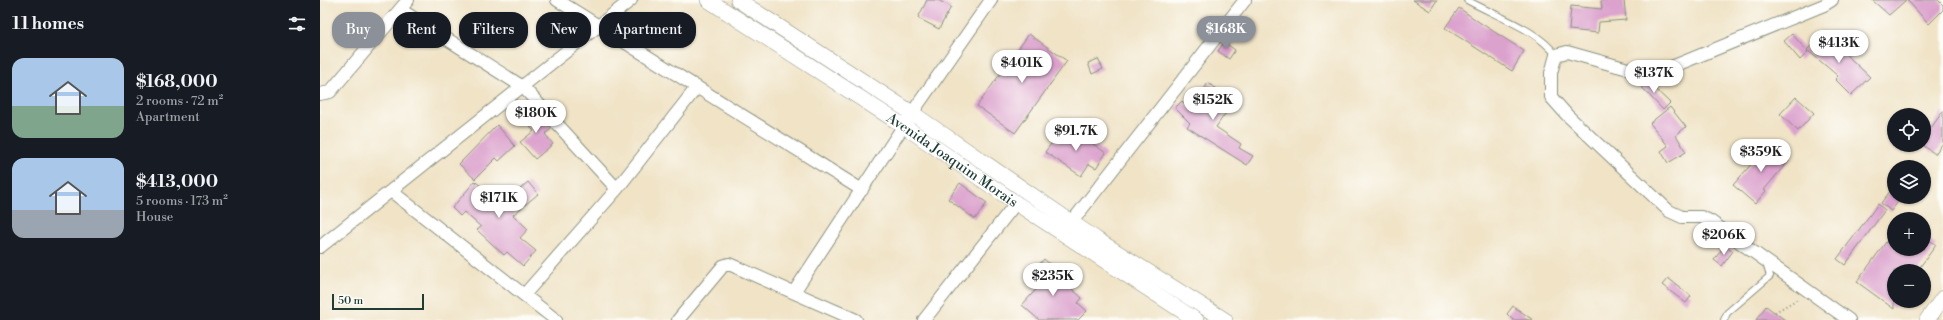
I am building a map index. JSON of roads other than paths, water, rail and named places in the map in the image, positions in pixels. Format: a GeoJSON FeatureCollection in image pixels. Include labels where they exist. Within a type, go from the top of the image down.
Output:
{"type":"FeatureCollection","features":[{"type":"Feature","properties":{"kind":"street"},"geometry":{"type":"LineString","coordinates":[[556,0],[862,190]]}},
{"type":"Feature","properties":{"kind":"street"},"geometry":{"type":"LineString","coordinates":[[320,247],[631,0]]}},
{"type":"Feature","properties":{"kind":"street","name":"Avenida Joaquim Morais"},"geometry":{"type":"LineString","coordinates":[[708,0],[904,126],[1016,203],[1196,320]]}},
{"type":"Feature","properties":{"kind":"street","name":"Avenida Joaquim Morais"},"geometry":{"type":"LineString","coordinates":[[738,0],[912,113],[1071,223],[1225,320]]}},
{"type":"Feature","properties":{"kind":"street"},"geometry":{"type":"LineString","coordinates":[[794,292],[912,113],[991,0]]}},
{"type":"Feature","properties":{"kind":"street"},"geometry":{"type":"LineString","coordinates":[[1071,223],[1245,0]]}},
{"type":"Feature","properties":{"kind":"street"},"geometry":{"type":"LineString","coordinates":[[1832,0],[1824,5],[1664,70],[1628,69],[1567,52],[1556,55],[1551,73],[1551,97],[1567,115],[1670,211],[1682,217],[1700,217],[1710,221],[1849,320]]}},
{"type":"Feature","properties":{"kind":"street"},"geometry":{"type":"LineString","coordinates":[[320,94],[330,92],[404,5],[523,87],[617,189]]}},
{"type":"Feature","properties":{"kind":"street"},"geometry":{"type":"LineString","coordinates":[[524,295],[617,189],[697,87]]}},
{"type":"Feature","properties":{"kind":"street"},"geometry":{"type":"LineString","coordinates":[[391,191],[556,320]]}},
{"type":"Feature","properties":{"kind":"street"},"geometry":{"type":"LineString","coordinates":[[924,320],[1016,203]]}},
{"type":"Feature","properties":{"kind":"street"},"geometry":{"type":"LineString","coordinates":[[678,320],[723,266],[729,264],[856,320]]}},
{"type":"Feature","properties":{"kind":"street"},"geometry":{"type":"LineString","coordinates":[[1927,320],[1943,298]]}},
{"type":"Feature","properties":{"kind":"lane"},"geometry":{"type":"LineString","coordinates":[[1467,0],[1536,36],[1550,46],[1556,55]]}},
{"type":"Feature","properties":{"kind":"lane"},"geometry":{"type":"LineString","coordinates":[[1724,320],[1727,313],[1770,276],[1766,261]]}}]}
